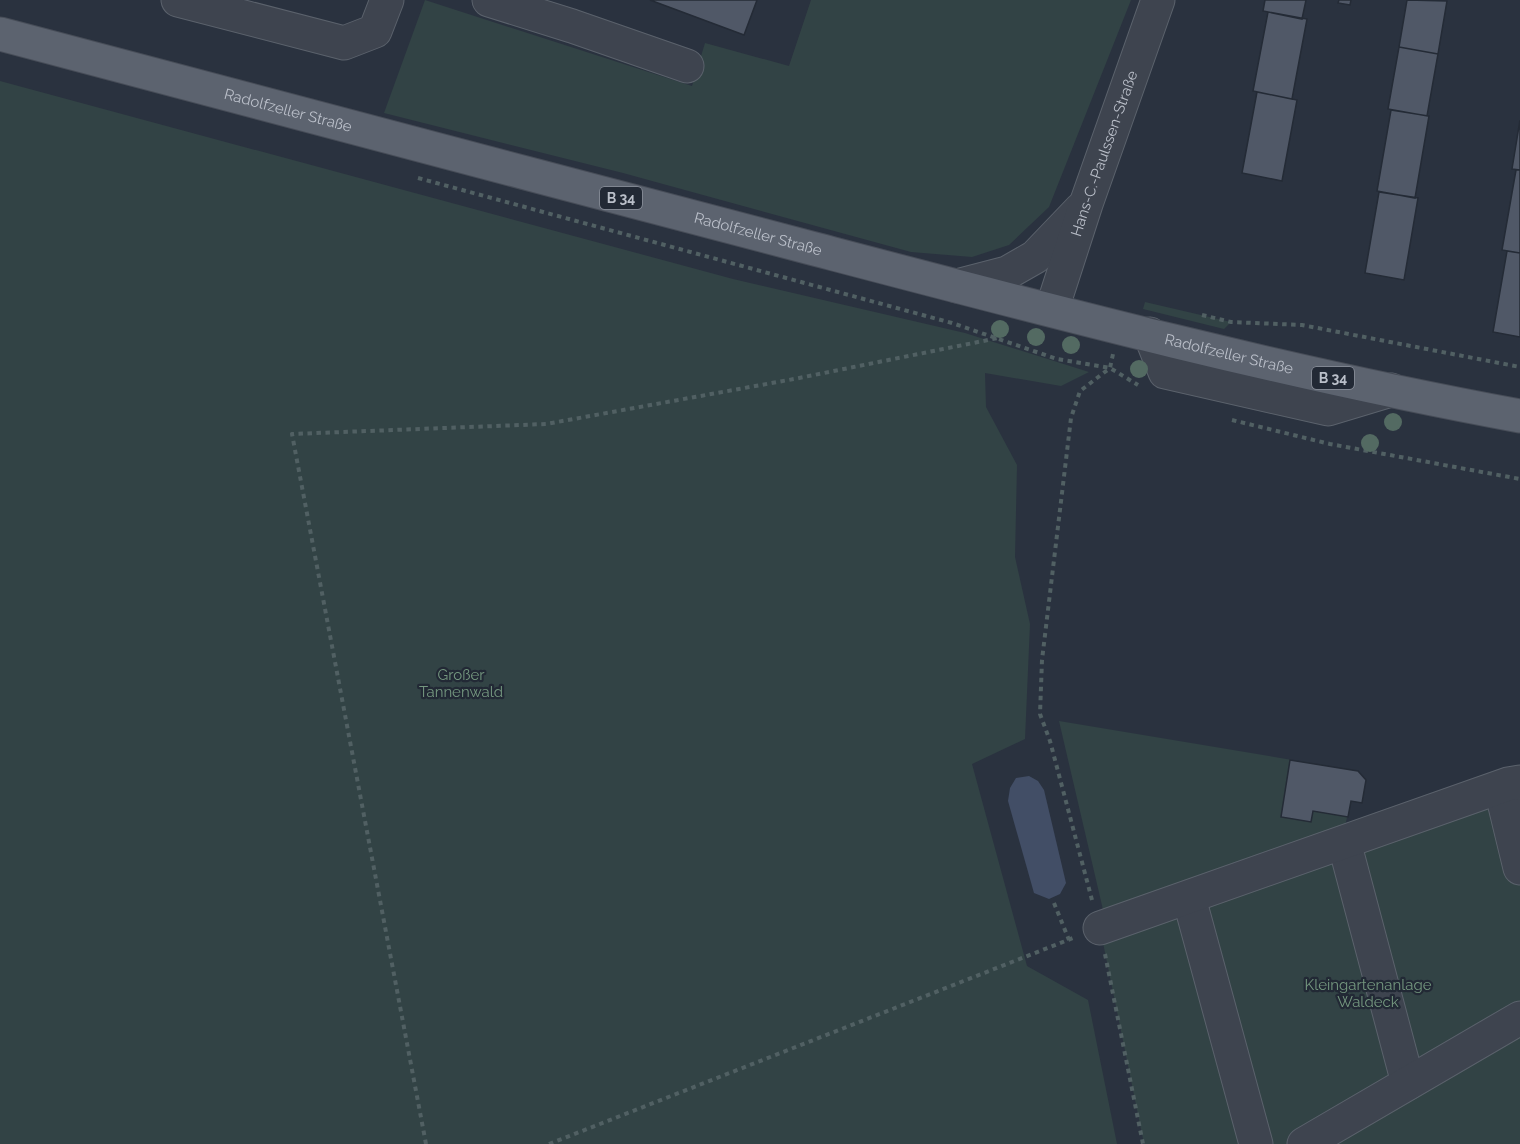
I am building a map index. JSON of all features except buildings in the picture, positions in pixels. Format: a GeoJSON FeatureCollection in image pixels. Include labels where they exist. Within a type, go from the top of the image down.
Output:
{"type":"FeatureCollection","features":[{"type":"Feature","properties":{"kind":"main road","name":"Radolfzeller Straße"},"geometry":{"type":"LineString","coordinates":[[0,34],[957,286],[1241,357],[1520,416]]}},
{"type":"Feature","properties":{"kind":"street"},"geometry":{"type":"LineString","coordinates":[[178,0],[344,43],[375,31],[387,0]]}},
{"type":"Feature","properties":{"kind":"street"},"geometry":{"type":"LineString","coordinates":[[489,0],[687,66]]}},
{"type":"Feature","properties":{"kind":"street","name":"Hans-C.-Paulssen-Straße"},"geometry":{"type":"LineString","coordinates":[[1052,309],[1086,204],[1158,0]]}},
{"type":"Feature","properties":{"kind":"street"},"geometry":{"type":"LineString","coordinates":[[957,286],[1006,273],[1035,257],[1086,204]]}},
{"type":"Feature","properties":{"kind":"street"},"geometry":{"type":"LineString","coordinates":[[1100,928],[1508,784],[1512,794],[1520,868]]}},
{"type":"Feature","properties":{"kind":"street"},"geometry":{"type":"LineString","coordinates":[[1348,857],[1408,1083]]}},
{"type":"Feature","properties":{"kind":"street"},"geometry":{"type":"LineString","coordinates":[[1192,909],[1256,1144]]}},
{"type":"Feature","properties":{"kind":"street"},"geometry":{"type":"LineString","coordinates":[[1304,1144],[1408,1083],[1516,1029]]}},
{"type":"Feature","properties":{"kind":"path"},"geometry":{"type":"LineString","coordinates":[[417,177],[941,320],[1057,359],[1110,368],[1143,388]]}},
{"type":"Feature","properties":{"kind":"path"},"geometry":{"type":"LineString","coordinates":[[1199,314],[1231,322],[1302,326],[1520,367]]}},
{"type":"Feature","properties":{"kind":"path"},"geometry":{"type":"LineString","coordinates":[[1118,326],[1110,368],[1080,391],[1071,418],[1042,660],[1040,714],[1050,741],[1100,928],[1143,1144]]}},
{"type":"Feature","properties":{"kind":"path"},"geometry":{"type":"LineString","coordinates":[[426,1144],[292,434],[546,424],[794,379],[999,338]]}},
{"type":"Feature","properties":{"kind":"path"},"geometry":{"type":"LineString","coordinates":[[1221,417],[1330,444],[1520,479]]}},
{"type":"Feature","properties":{"kind":"path"},"geometry":{"type":"LineString","coordinates":[[1054,903],[1070,940]]}},
{"type":"Feature","properties":{"kind":"path"},"geometry":{"type":"LineString","coordinates":[[549,1144],[1100,928]]}},
{"type":"Feature","properties":{"kind":"green space"},"geometry":{"type":"Polygon","coordinates":[[[425,0],[692,86],[705,43],[789,66],[811,0],[1131,0],[1049,207],[1009,245],[972,257],[911,252],[623,173],[384,113],[425,0]]]}},
{"type":"Feature","properties":{"kind":"green space","name":"Großer Tannenwald"},"geometry":{"type":"Polygon","coordinates":[[[0,81],[733,279],[965,333],[1089,372],[1061,386],[985,373],[986,407],[1017,465],[1015,557],[1030,624],[1025,739],[972,764],[1027,966],[1088,1000],[1117,1144],[0,1144],[0,81]]]}},
{"type":"Feature","properties":{"kind":"green space"},"geometry":{"type":"Polygon","coordinates":[[[1145,302],[1231,322],[1224,329],[1143,309],[1145,302]]]}},
{"type":"Feature","properties":{"kind":"green space"},"geometry":{"type":"Polygon","coordinates":[[[1059,721],[1358,771],[1345,826],[1104,914],[1059,721]]]}},
{"type":"Feature","properties":{"kind":"green space","name":"Kleingartenanlage Waldeck"},"geometry":{"type":"Polygon","coordinates":[[[1520,782],[1520,1144],[1144,1144],[1100,928],[1520,782]]]}},
{"type":"Feature","properties":{"kind":"water"},"geometry":{"type":"Polygon","coordinates":[[[1029,776],[1038,781],[1044,790],[1066,883],[1060,894],[1049,899],[1034,893],[1008,801],[1010,788],[1016,778],[1029,776]]]}}]}
